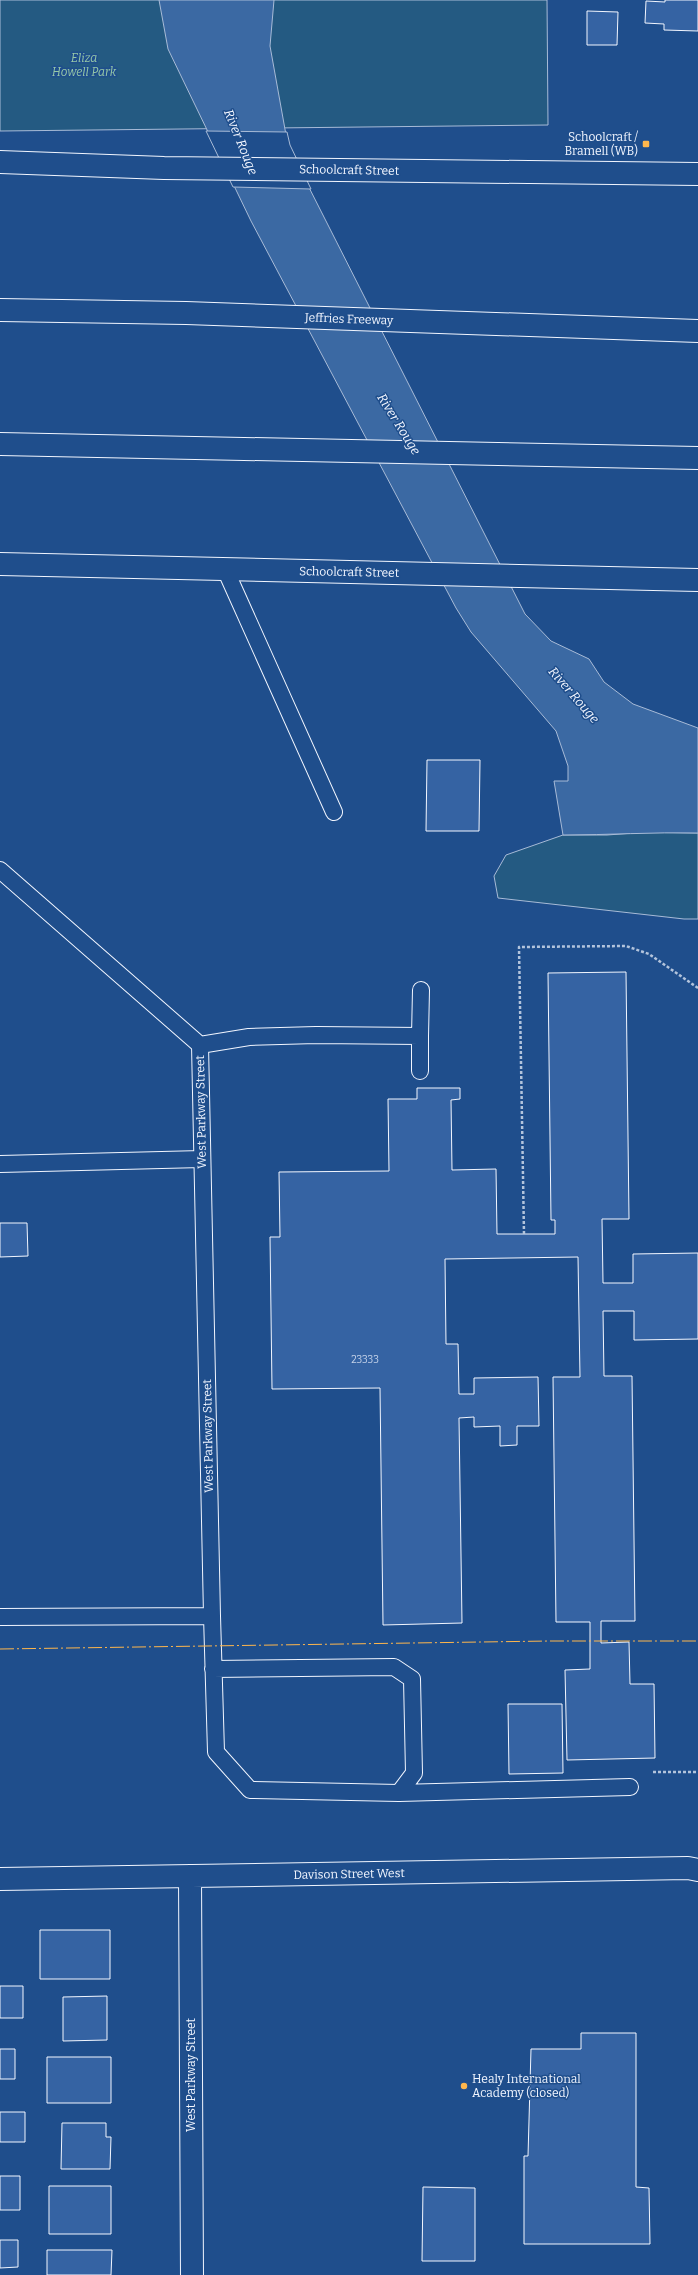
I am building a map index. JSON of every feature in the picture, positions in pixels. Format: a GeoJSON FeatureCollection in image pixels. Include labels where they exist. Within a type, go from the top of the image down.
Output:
{"type":"FeatureCollection","features":[{"type":"Feature","properties":{"kind":"main road","name":"Schoolcraft Street"},"geometry":{"type":"LineString","coordinates":[[0,162],[164,168],[698,174]]}},
{"type":"Feature","properties":{"kind":"main road","name":"Jeffries Freeway"},"geometry":{"type":"LineString","coordinates":[[0,310],[186,313],[696,331]]}},
{"type":"Feature","properties":{"kind":"main road"},"geometry":{"type":"LineString","coordinates":[[0,444],[698,458]]}},
{"type":"Feature","properties":{"kind":"main road","name":"Schoolcraft Street"},"geometry":{"type":"LineString","coordinates":[[0,564],[698,580]]}},
{"type":"Feature","properties":{"kind":"main road","name":"Davison Street West"},"geometry":{"type":"LineString","coordinates":[[0,1879],[688,1868],[698,1870]]}},
{"type":"Feature","properties":{"kind":"main road","name":"West Parkway Street"},"geometry":{"type":"LineString","coordinates":[[190,1876],[192,2275]]}},
{"type":"Feature","properties":{"kind":"lane"},"geometry":{"type":"LineString","coordinates":[[225,569],[334,812]]}},
{"type":"Feature","properties":{"kind":"lane"},"geometry":{"type":"LineString","coordinates":[[0,870],[200,1045],[249,1037],[316,1035],[420,1036]]}},
{"type":"Feature","properties":{"kind":"lane"},"geometry":{"type":"LineString","coordinates":[[420,1071],[421,990]]}},
{"type":"Feature","properties":{"kind":"lane","name":"West Parkway Street"},"geometry":{"type":"LineString","coordinates":[[200,1045],[216,1752],[250,1790],[399,1793],[630,1787]]}},
{"type":"Feature","properties":{"kind":"lane"},"geometry":{"type":"LineString","coordinates":[[0,1164],[202,1159]]}},
{"type":"Feature","properties":{"kind":"lane"},"geometry":{"type":"LineString","coordinates":[[0,1617],[212,1616]]}},
{"type":"Feature","properties":{"kind":"lane"},"geometry":{"type":"LineString","coordinates":[[213,1669],[394,1667],[412,1678],[414,1773],[399,1793]]}},
{"type":"Feature","properties":{"kind":"path"},"geometry":{"type":"LineString","coordinates":[[524,1234],[519,947],[626,946],[649,954],[698,988]]}},
{"type":"Feature","properties":{"kind":"green space","name":"Eliza Howell Park"},"geometry":{"type":"Polygon","coordinates":[[[0,0],[547,0],[548,125],[0,131],[0,0]]]}},
{"type":"Feature","properties":{"kind":"green space"},"geometry":{"type":"Polygon","coordinates":[[[647,832],[698,833],[698,919],[684,919],[498,898],[494,876],[506,855],[563,835],[607,835],[647,832]]]}},
{"type":"Feature","properties":{"kind":"water","name":"River Rouge"},"geometry":{"type":"Polygon","coordinates":[[[159,0],[274,0],[270,46],[288,146],[525,614],[551,641],[589,659],[604,682],[633,704],[698,728],[698,833],[563,835],[554,781],[568,781],[568,766],[556,731],[471,632],[456,608],[251,221],[168,49],[159,0]]]}},
{"type":"Feature","properties":{"kind":"pier"},"geometry":{"type":"Polygon","coordinates":[[[206,131],[287,132],[290,145],[311,189],[233,187],[206,131]]]}},
{"type":"Feature","properties":{"kind":"building"},"geometry":{"type":"Polygon","coordinates":[[[665,0],[698,0],[698,31],[664,30],[664,24],[645,23],[646,1],[665,2],[665,0]]]}},
{"type":"Feature","properties":{"kind":"building"},"geometry":{"type":"Polygon","coordinates":[[[587,11],[618,12],[617,45],[587,45],[587,11]]]}},
{"type":"Feature","properties":{"kind":"building"},"geometry":{"type":"Polygon","coordinates":[[[427,760],[480,760],[479,831],[426,831],[427,760]]]}},
{"type":"Feature","properties":{"kind":"building"},"geometry":{"type":"Polygon","coordinates":[[[626,972],[629,1219],[602,1219],[603,1283],[633,1283],[633,1254],[698,1253],[698,1339],[634,1340],[634,1311],[603,1311],[604,1376],[632,1376],[635,1621],[601,1621],[601,1643],[629,1642],[630,1684],[654,1684],[655,1758],[567,1760],[565,1670],[590,1669],[590,1622],[556,1622],[553,1377],[580,1377],[578,1257],[445,1259],[446,1344],[458,1344],[459,1394],[474,1394],[474,1378],[538,1377],[539,1426],[517,1426],[517,1445],[500,1446],[500,1426],[474,1427],[474,1417],[459,1418],[462,1623],[383,1625],[380,1388],[272,1389],[270,1237],[280,1237],[279,1172],[389,1171],[388,1099],[417,1099],[417,1088],[460,1088],[460,1099],[451,1100],[452,1170],[496,1169],[497,1234],[555,1234],[555,1220],[551,1220],[548,973],[626,972]]]}},
{"type":"Feature","properties":{"kind":"building"},"geometry":{"type":"Polygon","coordinates":[[[0,1223],[27,1223],[28,1256],[0,1257],[0,1223]]]}},
{"type":"Feature","properties":{"kind":"building"},"geometry":{"type":"Polygon","coordinates":[[[508,1704],[562,1704],[563,1773],[509,1774],[508,1704]]]}},
{"type":"Feature","properties":{"kind":"building"},"geometry":{"type":"Polygon","coordinates":[[[40,1930],[110,1930],[110,1979],[40,1979],[40,1930]]]}},
{"type":"Feature","properties":{"kind":"building"},"geometry":{"type":"Polygon","coordinates":[[[0,1986],[23,1986],[23,2018],[0,2018],[0,1986]]]}},
{"type":"Feature","properties":{"kind":"building"},"geometry":{"type":"Polygon","coordinates":[[[107,1996],[107,2040],[63,2041],[63,1997],[107,1996]]]}},
{"type":"Feature","properties":{"kind":"building"},"geometry":{"type":"Polygon","coordinates":[[[581,2033],[636,2033],[636,2187],[649,2188],[650,2244],[524,2244],[524,2156],[528,2156],[531,2049],[581,2049],[581,2033]]]}},
{"type":"Feature","properties":{"kind":"building"},"geometry":{"type":"Polygon","coordinates":[[[0,2049],[15,2049],[15,2079],[0,2079],[0,2049]]]}},
{"type":"Feature","properties":{"kind":"building"},"geometry":{"type":"Polygon","coordinates":[[[47,2057],[111,2057],[111,2103],[47,2103],[47,2057]]]}},
{"type":"Feature","properties":{"kind":"building"},"geometry":{"type":"Polygon","coordinates":[[[0,2112],[25,2112],[25,2142],[0,2142],[0,2112]]]}},
{"type":"Feature","properties":{"kind":"building"},"geometry":{"type":"Polygon","coordinates":[[[62,2123],[106,2123],[106,2137],[111,2137],[110,2169],[61,2169],[62,2123]]]}},
{"type":"Feature","properties":{"kind":"building"},"geometry":{"type":"Polygon","coordinates":[[[0,2176],[20,2176],[20,2210],[0,2210],[0,2176]]]}},
{"type":"Feature","properties":{"kind":"building"},"geometry":{"type":"Polygon","coordinates":[[[49,2186],[111,2186],[111,2234],[49,2234],[49,2186]]]}},
{"type":"Feature","properties":{"kind":"building"},"geometry":{"type":"Polygon","coordinates":[[[423,2187],[475,2188],[475,2261],[422,2261],[423,2187]]]}},
{"type":"Feature","properties":{"kind":"building"},"geometry":{"type":"Polygon","coordinates":[[[0,2240],[18,2240],[18,2267],[0,2268],[0,2240]]]}},
{"type":"Feature","properties":{"kind":"building"},"geometry":{"type":"Polygon","coordinates":[[[47,2250],[112,2250],[111,2275],[47,2275],[47,2250]]]}},
{"type":"Feature","properties":{"kind":"power"},"geometry":{"type":"LineString","coordinates":[[0,1649],[550,1641],[698,1641]]}},
{"type":"Feature","properties":{"kind":"place","name":"Schoolcraft / Bramell (WB)"},"geometry":{"type":"Point","coordinates":[646,144]}},
{"type":"Feature","properties":{"kind":"place","name":"Healy International Academy (closed)"},"geometry":{"type":"Point","coordinates":[464,2086]}}]}
